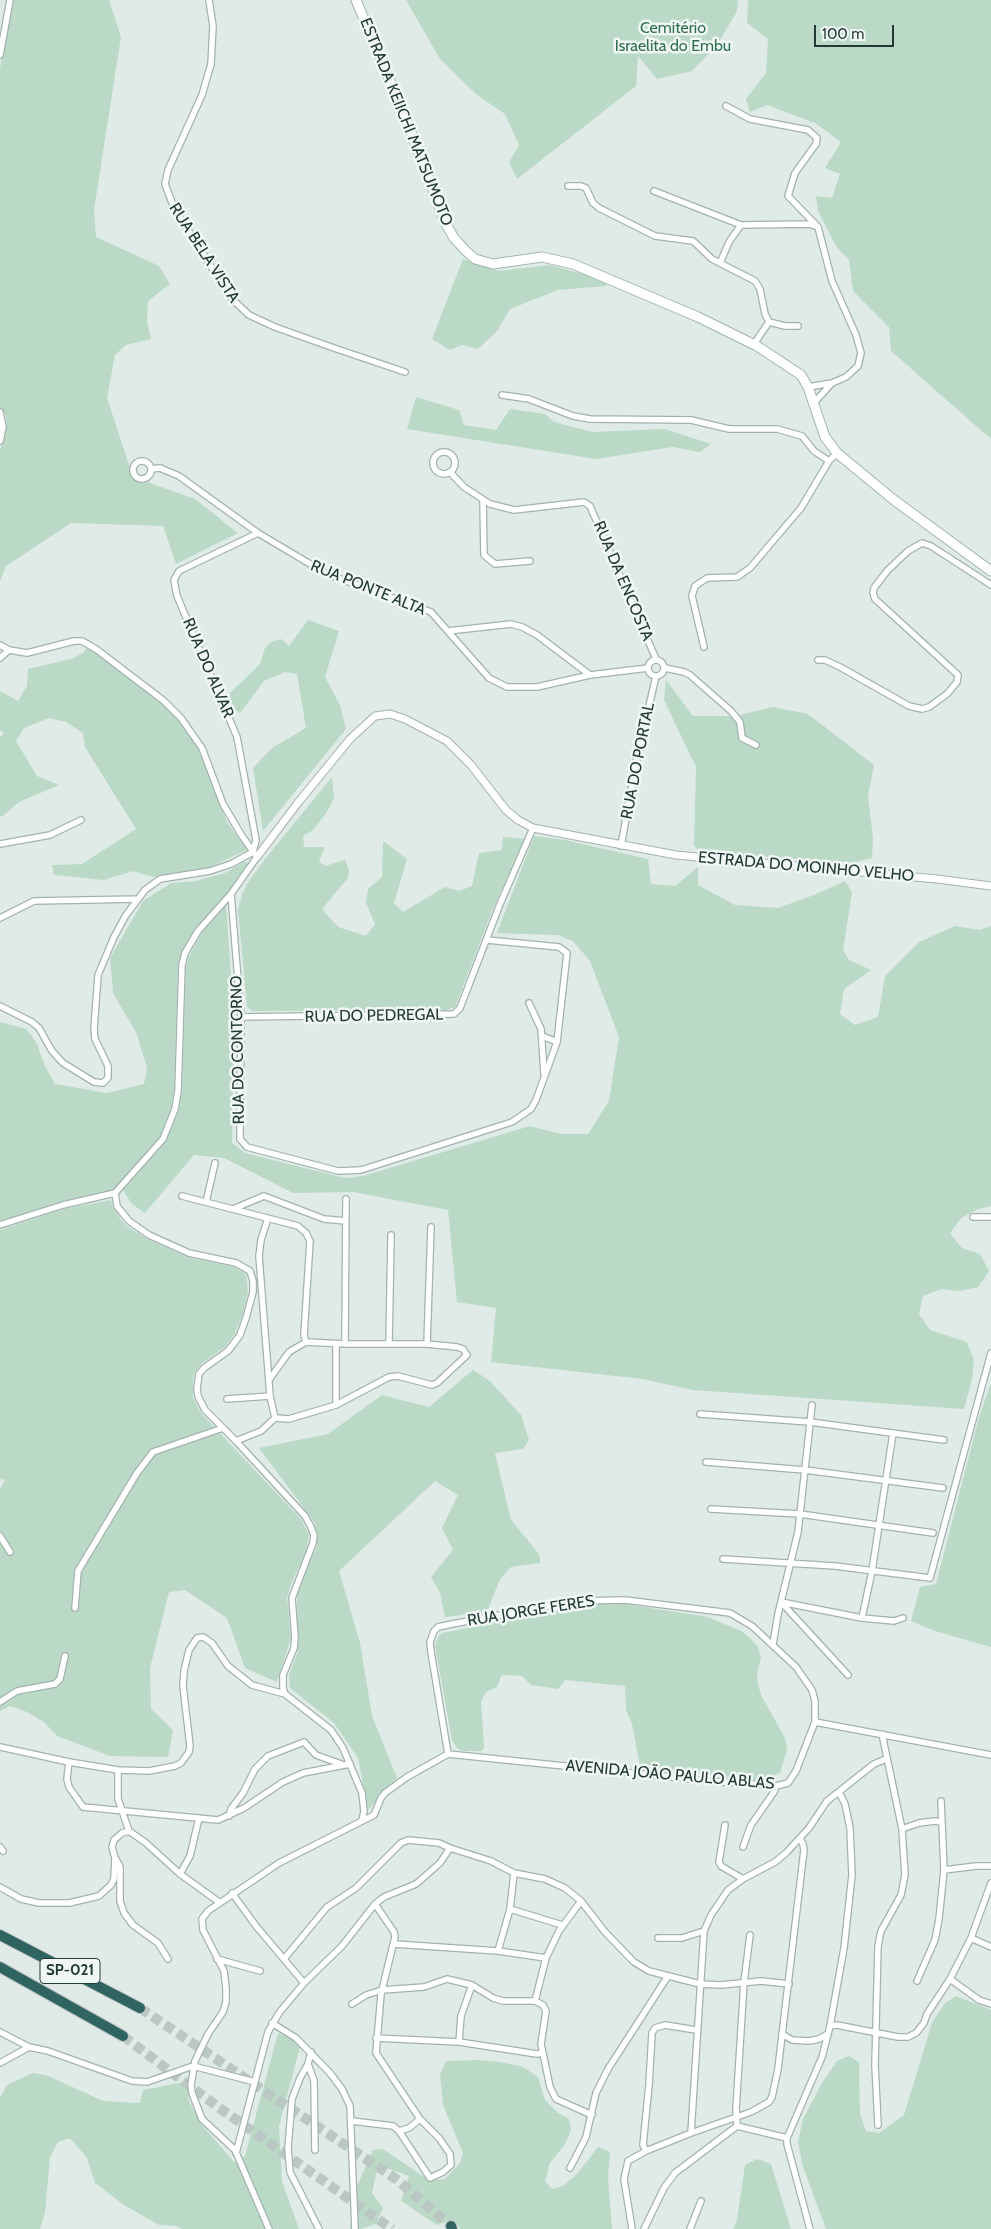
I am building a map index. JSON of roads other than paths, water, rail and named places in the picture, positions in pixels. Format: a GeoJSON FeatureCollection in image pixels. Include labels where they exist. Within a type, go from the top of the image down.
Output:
{"type":"FeatureCollection","features":[{"type":"Feature","properties":{"kind":"highway","name":"SP-021"},"geometry":{"type":"LineString","coordinates":[[0,1935],[140,2008]]}},
{"type":"Feature","properties":{"kind":"highway","name":"SP-021"},"geometry":{"type":"LineString","coordinates":[[0,1967],[123,2036]]}},
{"type":"Feature","properties":{"kind":"main road","name":"ESTRADA KEIICHI MATSUMOTO"},"geometry":{"type":"LineString","coordinates":[[356,0],[402,109],[446,224],[454,238],[466,251],[484,263],[493,264],[542,257],[573,264],[698,317],[754,344],[801,375],[808,387],[824,437],[837,453],[894,500],[991,571]]}},
{"type":"Feature","properties":{"kind":"street"},"geometry":{"type":"LineString","coordinates":[[0,55],[10,0]]}},
{"type":"Feature","properties":{"kind":"street","name":"RUA BELA VISTA"},"geometry":{"type":"LineString","coordinates":[[209,0],[212,26],[211,64],[202,95],[168,170],[165,184],[174,208],[228,293],[249,315],[330,347],[405,372]]}},
{"type":"Feature","properties":{"kind":"street"},"geometry":{"type":"LineString","coordinates":[[726,106],[750,119],[808,130],[817,138],[816,144],[795,173],[788,196],[818,227],[832,281],[856,335],[861,353],[858,366],[846,377],[832,383],[808,387]]}},
{"type":"Feature","properties":{"kind":"street"},"geometry":{"type":"LineString","coordinates":[[568,186],[586,188],[593,203],[598,208],[655,236],[693,241],[707,255],[755,281],[760,289],[765,314],[769,322],[785,326],[798,326]]}},
{"type":"Feature","properties":{"kind":"street"},"geometry":{"type":"LineString","coordinates":[[654,191],[741,225],[809,224],[818,227]]}},
{"type":"Feature","properties":{"kind":"street"},"geometry":{"type":"LineString","coordinates":[[720,263],[729,242],[741,225]]}},
{"type":"Feature","properties":{"kind":"street"},"geometry":{"type":"LineString","coordinates":[[754,344],[769,322]]}},
{"type":"Feature","properties":{"kind":"street"},"geometry":{"type":"LineString","coordinates":[[813,404],[832,383]]}},
{"type":"Feature","properties":{"kind":"street"},"geometry":{"type":"LineString","coordinates":[[502,396],[529,399],[573,416],[590,419],[691,420],[729,429],[776,429],[802,436],[814,451],[829,461]]}},
{"type":"Feature","properties":{"kind":"street"},"geometry":{"type":"LineString","coordinates":[[0,412],[3,427],[0,441]]}},
{"type":"Feature","properties":{"kind":"street"},"geometry":{"type":"LineString","coordinates":[[704,646],[692,596],[695,586],[707,578],[736,577],[743,574],[785,530],[801,508],[829,461],[837,453]]}},
{"type":"Feature","properties":{"kind":"street","name":"RUA PONTE ALTA"},"geometry":{"type":"LineString","coordinates":[[151,469],[160,468],[179,476],[258,533],[327,574],[424,608],[438,619],[488,678],[507,687],[537,687],[590,675],[648,668]]}},
{"type":"Feature","properties":{"kind":"street","name":"RUA DA ENCOSTA"},"geometry":{"type":"LineString","coordinates":[[450,472],[464,487],[483,500],[490,504],[514,510],[584,502],[590,506],[656,659]]}},
{"type":"Feature","properties":{"kind":"street"},"geometry":{"type":"LineString","coordinates":[[483,500],[484,555],[494,564],[530,561]]}},
{"type":"Feature","properties":{"kind":"street","name":"RUA DO ALVAR"},"geometry":{"type":"LineString","coordinates":[[255,855],[256,840],[237,737],[177,596],[174,580],[179,571],[258,533]]}},
{"type":"Feature","properties":{"kind":"street"},"geometry":{"type":"LineString","coordinates":[[818,660],[825,660],[840,667],[909,706],[922,709],[929,707],[947,694],[957,682],[958,675],[875,599],[874,588],[887,571],[908,551],[922,544],[931,546],[991,585]]}},
{"type":"Feature","properties":{"kind":"street"},"geometry":{"type":"LineString","coordinates":[[448,631],[511,624],[522,627],[537,635],[590,675]]}},
{"type":"Feature","properties":{"kind":"street"},"geometry":{"type":"LineString","coordinates":[[0,645],[9,650],[27,652],[74,641],[82,641],[96,649],[164,700],[181,718],[202,748],[223,804],[255,855]]}},
{"type":"Feature","properties":{"kind":"street"},"geometry":{"type":"LineString","coordinates":[[0,658],[9,650]]}},
{"type":"Feature","properties":{"kind":"street"},"geometry":{"type":"LineString","coordinates":[[656,659],[663,663],[665,668],[663,673],[656,676],[651,675],[648,668],[651,661],[656,659]]}},
{"type":"Feature","properties":{"kind":"street"},"geometry":{"type":"LineString","coordinates":[[665,668],[690,675],[731,711],[740,722],[742,738],[756,745]]}},
{"type":"Feature","properties":{"kind":"street","name":"RUA DO PORTAL"},"geometry":{"type":"LineString","coordinates":[[621,846],[637,758],[656,676]]}},
{"type":"Feature","properties":{"kind":"street"},"geometry":{"type":"LineString","coordinates":[[0,1225],[63,1205],[115,1193],[154,1151],[170,1122],[178,1091],[182,965],[191,941],[232,894],[255,855],[366,722],[382,714],[390,714],[405,719],[447,741],[471,765],[506,810],[518,820],[533,828]]}},
{"type":"Feature","properties":{"kind":"street"},"geometry":{"type":"LineString","coordinates":[[0,844],[50,835],[81,820]]}},
{"type":"Feature","properties":{"kind":"street","name":"ESTRADA DO MOINHO VELHO"},"geometry":{"type":"LineString","coordinates":[[533,828],[676,855],[937,879],[991,886]]}},
{"type":"Feature","properties":{"kind":"street","name":"RUA DO PEDREGAL"},"geometry":{"type":"LineString","coordinates":[[241,1017],[454,1014],[460,1008],[500,904],[533,828]]}},
{"type":"Feature","properties":{"kind":"street"},"geometry":{"type":"LineString","coordinates":[[0,1006],[32,1022],[44,1034],[52,1051],[63,1063],[100,1084],[109,1075],[108,1066],[95,1039],[98,975],[114,937],[138,898],[160,879],[210,871],[255,855]]}},
{"type":"Feature","properties":{"kind":"street","name":"RUA DO CONTORNO"},"geometry":{"type":"LineString","coordinates":[[232,894],[241,1017],[239,1132],[243,1144],[338,1171],[361,1170],[512,1122],[531,1109],[557,1042],[567,953],[559,947],[487,940]]}},
{"type":"Feature","properties":{"kind":"street"},"geometry":{"type":"LineString","coordinates":[[0,918],[34,902],[138,898]]}},
{"type":"Feature","properties":{"kind":"street"},"geometry":{"type":"LineString","coordinates":[[529,1003],[539,1022],[542,1036],[544,1076]]}},
{"type":"Feature","properties":{"kind":"street"},"geometry":{"type":"LineString","coordinates":[[542,1036],[557,1042]]}},
{"type":"Feature","properties":{"kind":"street"},"geometry":{"type":"LineString","coordinates":[[206,1202],[215,1164]]}},
{"type":"Feature","properties":{"kind":"street"},"geometry":{"type":"LineString","coordinates":[[115,1193],[117,1206],[129,1221],[150,1235],[189,1253],[236,1263],[250,1271],[253,1281],[253,1292],[240,1335],[228,1351],[204,1368],[197,1381],[197,1389],[201,1404],[305,1516],[314,1535],[310,1554],[296,1583],[292,1598],[295,1638],[294,1648],[283,1675],[282,1682],[285,1694]]}},
{"type":"Feature","properties":{"kind":"street"},"geometry":{"type":"LineString","coordinates":[[182,1196],[298,1226],[306,1233],[310,1240],[304,1335],[306,1342]]}},
{"type":"Feature","properties":{"kind":"street"},"geometry":{"type":"LineString","coordinates":[[233,1209],[264,1196],[324,1220],[346,1221]]}},
{"type":"Feature","properties":{"kind":"street"},"geometry":{"type":"LineString","coordinates":[[345,1344],[346,1199]]}},
{"type":"Feature","properties":{"kind":"street"},"geometry":{"type":"LineString","coordinates":[[973,1217],[991,1216]]}},
{"type":"Feature","properties":{"kind":"street"},"geometry":{"type":"LineString","coordinates":[[268,1218],[261,1240],[259,1256],[270,1396],[276,1418]]}},
{"type":"Feature","properties":{"kind":"street"},"geometry":{"type":"LineString","coordinates":[[428,1344],[431,1227]]}},
{"type":"Feature","properties":{"kind":"street"},"geometry":{"type":"LineString","coordinates":[[389,1344],[391,1235]]}},
{"type":"Feature","properties":{"kind":"street"},"geometry":{"type":"LineString","coordinates":[[236,1441],[260,1431],[276,1418],[288,1419],[336,1405],[389,1377],[398,1376],[432,1385],[438,1383],[467,1355],[463,1349],[428,1344],[336,1344],[306,1342],[289,1352],[269,1380]]}},
{"type":"Feature","properties":{"kind":"street"},"geometry":{"type":"LineString","coordinates":[[336,1344],[336,1405]]}},
{"type":"Feature","properties":{"kind":"street"},"geometry":{"type":"LineString","coordinates":[[723,1559],[791,1563],[930,1578],[991,1352]]}},
{"type":"Feature","properties":{"kind":"street"},"geometry":{"type":"LineString","coordinates":[[227,1399],[270,1396]]}},
{"type":"Feature","properties":{"kind":"street"},"geometry":{"type":"LineString","coordinates":[[773,1644],[800,1514],[812,1405]]}},
{"type":"Feature","properties":{"kind":"street"},"geometry":{"type":"LineString","coordinates":[[700,1414],[810,1422],[944,1440]]}},
{"type":"Feature","properties":{"kind":"street"},"geometry":{"type":"LineString","coordinates":[[75,1608],[78,1570],[137,1474],[153,1452],[223,1428]]}},
{"type":"Feature","properties":{"kind":"street"},"geometry":{"type":"LineString","coordinates":[[862,1618],[872,1571],[893,1433]]}},
{"type":"Feature","properties":{"kind":"street"},"geometry":{"type":"LineString","coordinates":[[706,1462],[805,1470],[943,1488]]}},
{"type":"Feature","properties":{"kind":"street"},"geometry":{"type":"LineString","coordinates":[[711,1509],[800,1514],[933,1533]]}},
{"type":"Feature","properties":{"kind":"street"},"geometry":{"type":"LineString","coordinates":[[0,1536],[10,1552]]}},
{"type":"Feature","properties":{"kind":"street","name":"RUA JORGE FERES"},"geometry":{"type":"LineString","coordinates":[[448,1754],[430,1642],[431,1636],[438,1627],[575,1601],[625,1600],[730,1613],[752,1626],[796,1667],[812,1690],[816,1709],[815,1722]]}},
{"type":"Feature","properties":{"kind":"street"},"geometry":{"type":"LineString","coordinates":[[781,1602],[862,1618],[894,1621],[903,1618]]}},
{"type":"Feature","properties":{"kind":"street"},"geometry":{"type":"LineString","coordinates":[[781,1602],[848,1675]]}},
{"type":"Feature","properties":{"kind":"street"},"geometry":{"type":"LineString","coordinates":[[0,1746],[69,1762],[118,1770],[150,1771],[182,1763],[189,1752],[190,1741],[183,1686],[184,1671],[189,1650],[197,1638],[203,1638],[212,1643],[228,1666],[252,1685],[285,1694],[332,1730],[350,1764],[364,1801],[362,1822]]}},
{"type":"Feature","properties":{"kind":"street"},"geometry":{"type":"LineString","coordinates":[[0,1702],[17,1691],[55,1684],[60,1679],[65,1656]]}},
{"type":"Feature","properties":{"kind":"street"},"geometry":{"type":"LineString","coordinates":[[815,1722],[991,1755]]}},
{"type":"Feature","properties":{"kind":"street","name":"AVENIDA JOÃO PAULO ABLAS"},"geometry":{"type":"LineString","coordinates":[[448,1754],[776,1786],[788,1783],[792,1779],[815,1722]]}},
{"type":"Feature","properties":{"kind":"street"},"geometry":{"type":"LineString","coordinates":[[878,2125],[875,2093],[878,1946],[881,1931],[901,1894],[905,1876],[902,1829],[882,1734]]}},
{"type":"Feature","properties":{"kind":"street"},"geometry":{"type":"LineString","coordinates":[[228,1816],[230,1809],[243,1793],[255,1769],[268,1756],[304,1742],[316,1756],[343,1765]]}},
{"type":"Feature","properties":{"kind":"street"},"geometry":{"type":"LineString","coordinates":[[269,2229],[233,2147],[208,2125],[198,2112],[191,2085],[193,2066],[208,2034],[223,2012],[226,2002],[225,1977],[206,1940],[202,1923],[204,1916],[218,1902],[279,1863],[374,1815],[385,1793],[448,1754]]}},
{"type":"Feature","properties":{"kind":"street"},"geometry":{"type":"LineString","coordinates":[[691,2132],[696,2074],[696,2030],[704,1931],[720,1900],[728,1890],[743,1879],[775,1862],[800,1839],[826,1801],[874,1764],[886,1759]]}},
{"type":"Feature","properties":{"kind":"street"},"geometry":{"type":"LineString","coordinates":[[69,1762],[67,1779],[69,1787],[86,1808],[218,1820],[228,1816],[283,1782],[304,1773],[350,1764]]}},
{"type":"Feature","properties":{"kind":"street"},"geometry":{"type":"LineString","coordinates":[[118,1770],[118,1799],[129,1831],[146,1843],[180,1874],[218,1902]]}},
{"type":"Feature","properties":{"kind":"street"},"geometry":{"type":"LineString","coordinates":[[743,1847],[751,1825],[774,1792],[776,1786]]}},
{"type":"Feature","properties":{"kind":"street"},"geometry":{"type":"LineString","coordinates":[[810,2229],[789,2153],[787,2138],[822,2057],[830,2026],[844,1948],[852,1875],[850,1828],[845,1804],[839,1792]]}},
{"type":"Feature","properties":{"kind":"street"},"geometry":{"type":"LineString","coordinates":[[917,1981],[935,1940],[944,1870],[941,1801]]}},
{"type":"Feature","properties":{"kind":"street"},"geometry":{"type":"LineString","coordinates":[[180,1874],[190,1856],[198,1818]]}},
{"type":"Feature","properties":{"kind":"street"},"geometry":{"type":"LineString","coordinates":[[902,1829],[919,1823],[942,1822]]}},
{"type":"Feature","properties":{"kind":"street"},"geometry":{"type":"LineString","coordinates":[[725,1825],[718,1862],[721,1866],[743,1879]]}},
{"type":"Feature","properties":{"kind":"street"},"geometry":{"type":"LineString","coordinates":[[129,1831],[122,1832],[114,1840],[112,1847],[120,1867],[120,1901],[124,1914],[133,1924],[158,1943],[168,1959]]}},
{"type":"Feature","properties":{"kind":"street"},"geometry":{"type":"LineString","coordinates":[[632,2229],[624,2179],[624,2170],[628,2161],[646,2151],[691,2132],[737,2116],[769,2102],[772,2097],[778,2069],[804,1850],[800,1839]]}},
{"type":"Feature","properties":{"kind":"street"},"geometry":{"type":"LineString","coordinates":[[284,1959],[328,1907],[356,1888],[401,1843],[408,1840],[439,1843],[491,1861],[514,1873],[556,1882],[581,1901],[605,1932],[634,1962],[649,1971],[700,1984],[721,1985],[766,1981],[789,1984]]}},
{"type":"Feature","properties":{"kind":"street"},"geometry":{"type":"LineString","coordinates":[[236,2153],[272,2023],[304,1983],[342,1946],[375,1904],[384,1897],[416,1884],[440,1863],[450,1848]]}},
{"type":"Feature","properties":{"kind":"street"},"geometry":{"type":"LineString","coordinates":[[0,1887],[21,1899],[39,1902],[68,1902],[99,1896],[111,1885],[114,1879],[115,1858]]}},
{"type":"Feature","properties":{"kind":"street"},"geometry":{"type":"LineString","coordinates":[[944,1870],[991,1866]]}},
{"type":"Feature","properties":{"kind":"street"},"geometry":{"type":"LineString","coordinates":[[498,1951],[510,1909],[514,1873]]}},
{"type":"Feature","properties":{"kind":"street"},"geometry":{"type":"LineString","coordinates":[[830,2026],[837,2025],[908,2037],[916,2033],[950,1979],[971,1938],[991,1882]]}},
{"type":"Feature","properties":{"kind":"street"},"geometry":{"type":"LineString","coordinates":[[232,1893],[304,1983]]}},
{"type":"Feature","properties":{"kind":"street"},"geometry":{"type":"LineString","coordinates":[[535,2001],[546,1958],[562,1925],[581,1901]]}},
{"type":"Feature","properties":{"kind":"street"},"geometry":{"type":"LineString","coordinates":[[352,2121],[393,2126],[399,2131],[430,2178],[451,2165],[450,2154],[439,2138],[420,2120],[376,2053],[382,1990],[394,1944],[394,1932],[375,1904]]}},
{"type":"Feature","properties":{"kind":"street"},"geometry":{"type":"LineString","coordinates":[[510,1909],[562,1925]]}},
{"type":"Feature","properties":{"kind":"street"},"geometry":{"type":"LineString","coordinates":[[658,1938],[682,1938],[704,1931]]}},
{"type":"Feature","properties":{"kind":"street"},"geometry":{"type":"LineString","coordinates":[[737,2126],[736,2109],[744,1982],[750,1935]]}},
{"type":"Feature","properties":{"kind":"street"},"geometry":{"type":"LineString","coordinates":[[971,1938],[991,1948]]}},
{"type":"Feature","properties":{"kind":"street"},"geometry":{"type":"LineString","coordinates":[[394,1944],[498,1951],[546,1958]]}},
{"type":"Feature","properties":{"kind":"street"},"geometry":{"type":"LineString","coordinates":[[217,1959],[260,1971]]}},
{"type":"Feature","properties":{"kind":"street"},"geometry":{"type":"LineString","coordinates":[[570,2168],[586,2138],[596,2093],[608,2069],[668,1976]]}},
{"type":"Feature","properties":{"kind":"street"},"geometry":{"type":"LineString","coordinates":[[352,2004],[366,1995],[382,1990],[424,1987],[447,1979],[472,1985],[493,1998],[503,2001],[535,2001],[543,2005],[546,2010],[542,2053],[547,2064],[550,2087],[556,2099],[592,2115]]}},
{"type":"Feature","properties":{"kind":"street"},"geometry":{"type":"LineString","coordinates":[[950,1979],[979,2000],[991,2004]]}},
{"type":"Feature","properties":{"kind":"street"},"geometry":{"type":"LineString","coordinates":[[459,2042],[461,2016],[472,1985]]}},
{"type":"Feature","properties":{"kind":"street"},"geometry":{"type":"LineString","coordinates":[[272,2023],[296,2038],[311,2052],[342,2089],[350,2106],[355,2229]]}},
{"type":"Feature","properties":{"kind":"street"},"geometry":{"type":"LineString","coordinates":[[646,2151],[643,2145],[652,2034],[655,2028],[665,2025],[696,2030]]}},
{"type":"Feature","properties":{"kind":"street"},"geometry":{"type":"LineString","coordinates":[[0,2032],[29,2046],[48,2051],[132,2082],[147,2082],[193,2066],[255,2082]]}},
{"type":"Feature","properties":{"kind":"street"},"geometry":{"type":"LineString","coordinates":[[782,2034],[792,2040],[809,2041],[819,2040],[828,2034]]}},
{"type":"Feature","properties":{"kind":"street"},"geometry":{"type":"LineString","coordinates":[[376,2038],[459,2042],[537,2054],[542,2053]]}},
{"type":"Feature","properties":{"kind":"street"},"geometry":{"type":"LineString","coordinates":[[0,2063],[29,2046]]}},
{"type":"Feature","properties":{"kind":"street"},"geometry":{"type":"LineString","coordinates":[[311,2052],[308,2064],[292,2099],[288,2148],[290,2172],[319,2229]]}},
{"type":"Feature","properties":{"kind":"street"},"geometry":{"type":"LineString","coordinates":[[308,2064],[314,2081],[315,2150]]}},
{"type":"Feature","properties":{"kind":"street"},"geometry":{"type":"LineString","coordinates":[[399,2131],[409,2128],[420,2120]]}},
{"type":"Feature","properties":{"kind":"street"},"geometry":{"type":"LineString","coordinates":[[737,2126],[787,2138]]}},
{"type":"Feature","properties":{"kind":"street"},"geometry":{"type":"LineString","coordinates":[[644,2229],[664,2188],[675,2173],[737,2126]]}},
{"type":"Feature","properties":{"kind":"street"},"geometry":{"type":"LineString","coordinates":[[690,2229],[701,2200]]}},
{"type":"Feature","properties":{"kind":"tunnel"},"geometry":{"type":"LineString","coordinates":[[140,2008],[396,2179],[451,2226]]}},
{"type":"Feature","properties":{"kind":"tunnel"},"geometry":{"type":"LineString","coordinates":[[123,2036],[218,2107],[392,2229]]}},
{"type":"Feature","properties":{"kind":"park label","name":"Cemitério Israelita do Embu"},"geometry":{"type":"Point","coordinates":[673,37]}}]}
